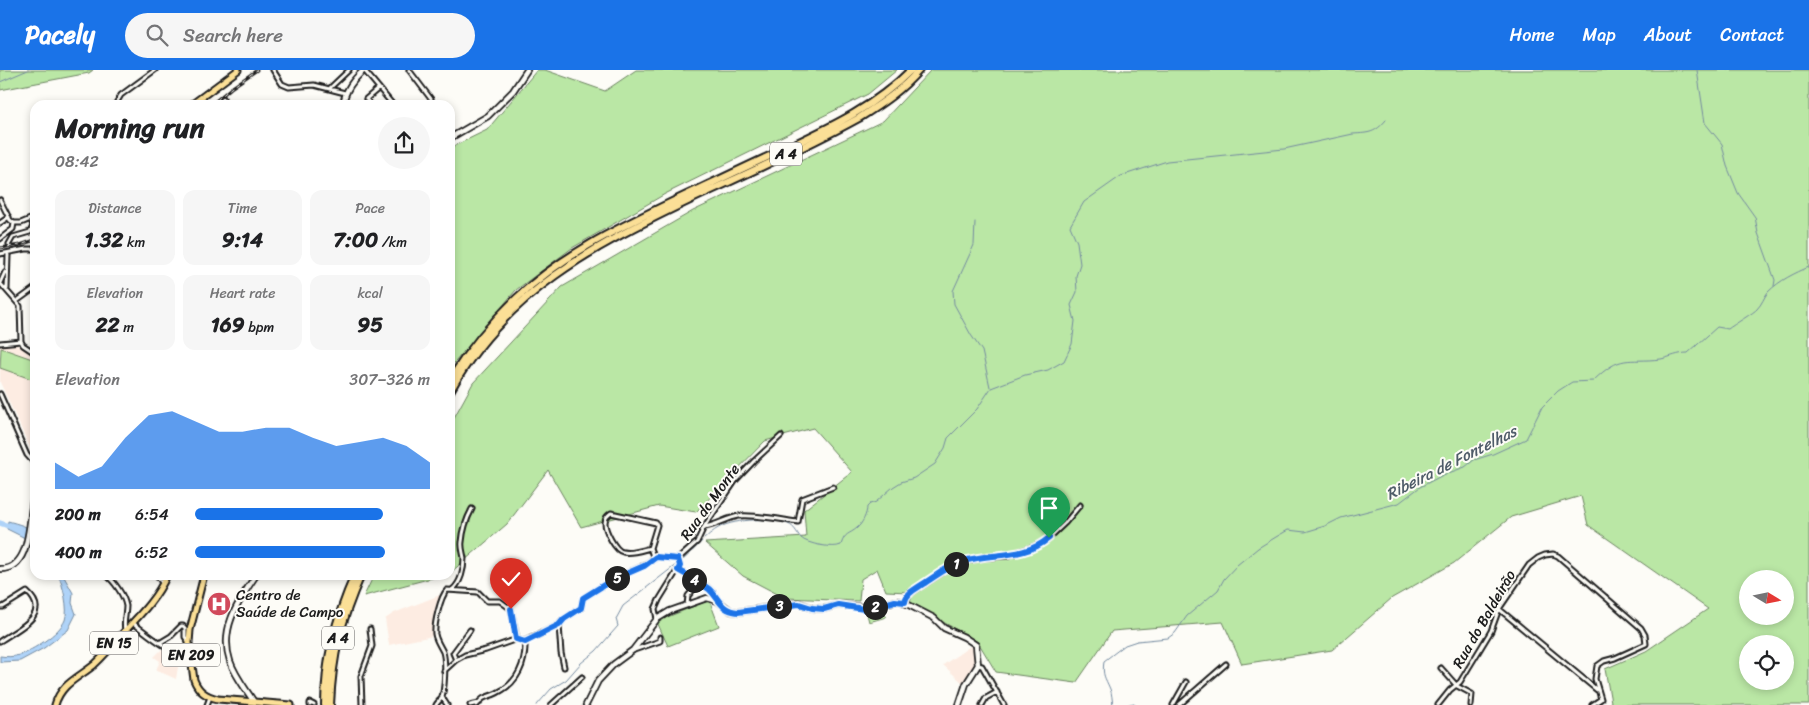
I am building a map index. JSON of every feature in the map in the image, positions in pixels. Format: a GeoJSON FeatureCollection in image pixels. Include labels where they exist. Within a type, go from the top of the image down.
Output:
{"type":"FeatureCollection","features":[{"type":"Feature","properties":{"kind":"highway","name":"A 4"},"geometry":{"type":"LineString","coordinates":[[455,373],[476,342],[511,304],[551,270],[578,252],[640,217],[849,117],[883,96],[911,70]]}},
{"type":"Feature","properties":{"kind":"highway","name":"A 4"},"geometry":{"type":"LineString","coordinates":[[455,384],[472,358],[504,320],[528,296],[556,274],[589,252],[643,222],[860,118],[902,88],[919,70]]}},
{"type":"Feature","properties":{"kind":"highway","name":"A 4"},"geometry":{"type":"LineString","coordinates":[[327,704],[327,664],[331,640],[341,607],[353,580]]}},
{"type":"Feature","properties":{"kind":"highway","name":"A 4"},"geometry":{"type":"LineString","coordinates":[[327,704],[332,664],[338,638],[359,580]]}},
{"type":"Feature","properties":{"kind":"main road"},"geometry":{"type":"LineString","coordinates":[[203,95],[229,80],[240,70]]}},
{"type":"Feature","properties":{"kind":"main road"},"geometry":{"type":"LineString","coordinates":[[198,100],[240,70]]}},
{"type":"Feature","properties":{"kind":"main road","name":"EN 15"},"geometry":{"type":"LineString","coordinates":[[54,705],[67,684],[93,665],[126,631],[157,595],[165,580]]}},
{"type":"Feature","properties":{"kind":"main road","name":"EN 209"},"geometry":{"type":"LineString","coordinates":[[203,580],[190,630],[189,643],[194,680],[201,692],[210,697]]}},
{"type":"Feature","properties":{"kind":"main road"},"geometry":{"type":"LineString","coordinates":[[210,697],[291,705]]}},
{"type":"Feature","properties":{"kind":"street"},"geometry":{"type":"LineString","coordinates":[[118,100],[121,95],[155,70]]}},
{"type":"Feature","properties":{"kind":"street"},"geometry":{"type":"LineString","coordinates":[[273,70],[282,84],[289,87],[314,84],[346,93]]}},
{"type":"Feature","properties":{"kind":"street"},"geometry":{"type":"LineString","coordinates":[[330,88],[349,70]]}},
{"type":"Feature","properties":{"kind":"street"},"geometry":{"type":"LineString","coordinates":[[344,100],[346,93],[356,76],[364,70],[389,100]]}},
{"type":"Feature","properties":{"kind":"street"},"geometry":{"type":"LineString","coordinates":[[408,70],[431,100]]}},
{"type":"Feature","properties":{"kind":"street"},"geometry":{"type":"LineString","coordinates":[[455,135],[488,116],[513,90],[527,70]]}},
{"type":"Feature","properties":{"kind":"street"},"geometry":{"type":"LineString","coordinates":[[367,100],[380,88]]}},
{"type":"Feature","properties":{"kind":"street"},"geometry":{"type":"LineString","coordinates":[[0,200],[14,223],[13,229],[0,239]]}},
{"type":"Feature","properties":{"kind":"street"},"geometry":{"type":"LineString","coordinates":[[0,223],[9,217]]}},
{"type":"Feature","properties":{"kind":"street"},"geometry":{"type":"LineString","coordinates":[[14,223],[21,223],[30,219]]}},
{"type":"Feature","properties":{"kind":"street"},"geometry":{"type":"LineString","coordinates":[[9,244],[10,239],[13,237],[30,232]]}},
{"type":"Feature","properties":{"kind":"street"},"geometry":{"type":"LineString","coordinates":[[0,254],[30,249]]}},
{"type":"Feature","properties":{"kind":"street"},"geometry":{"type":"LineString","coordinates":[[8,255],[7,267],[0,283],[16,301],[20,309],[22,341],[23,345],[30,350]]}},
{"type":"Feature","properties":{"kind":"street"},"geometry":{"type":"LineString","coordinates":[[3,277],[7,291]]}},
{"type":"Feature","properties":{"kind":"street"},"geometry":{"type":"LineString","coordinates":[[16,301],[30,291]]}},
{"type":"Feature","properties":{"kind":"street"},"geometry":{"type":"LineString","coordinates":[[0,344],[22,341]]}},
{"type":"Feature","properties":{"kind":"street"},"geometry":{"type":"LineString","coordinates":[[0,394],[30,458]]}},
{"type":"Feature","properties":{"kind":"street","name":"Rua do Monte"},"geometry":{"type":"LineString","coordinates":[[678,559],[697,542],[704,527],[736,480],[781,436]]}},
{"type":"Feature","properties":{"kind":"street"},"geometry":{"type":"LineString","coordinates":[[704,527],[715,526],[738,516],[798,522],[802,499],[833,487]]}},
{"type":"Feature","properties":{"kind":"street"},"geometry":{"type":"LineString","coordinates":[[905,602],[908,594],[955,564],[979,558],[1007,556],[1047,540],[1080,505]]}},
{"type":"Feature","properties":{"kind":"street"},"geometry":{"type":"LineString","coordinates":[[452,590],[458,585],[462,570],[464,528],[472,509]]}},
{"type":"Feature","properties":{"kind":"street"},"geometry":{"type":"LineString","coordinates":[[650,548],[624,553],[619,551],[614,546],[605,525],[607,516],[611,513],[656,523],[650,548],[654,559]]}},
{"type":"Feature","properties":{"kind":"street"},"geometry":{"type":"LineString","coordinates":[[0,569],[14,565],[20,560],[30,528]]}},
{"type":"Feature","properties":{"kind":"street","name":"Rua do Baldeirão"},"geometry":{"type":"LineString","coordinates":[[1438,705],[1450,690],[1457,686],[1491,631],[1499,610],[1529,565],[1538,558],[1553,554],[1558,556],[1641,628],[1644,635],[1646,644],[1604,661],[1598,666],[1595,679],[1598,691]]}},
{"type":"Feature","properties":{"kind":"street"},"geometry":{"type":"LineString","coordinates":[[444,671],[465,655],[486,650],[516,639],[525,642],[559,625],[564,619],[581,608],[583,598],[612,580],[644,566],[654,559],[661,556],[678,559],[680,566],[658,600],[655,609],[657,619]]}},
{"type":"Feature","properties":{"kind":"street"},"geometry":{"type":"LineString","coordinates":[[678,570],[716,596],[718,601]]}},
{"type":"Feature","properties":{"kind":"street"},"geometry":{"type":"LineString","coordinates":[[110,580],[124,599],[126,606],[124,623],[126,631]]}},
{"type":"Feature","properties":{"kind":"street"},"geometry":{"type":"LineString","coordinates":[[160,580],[163,584]]}},
{"type":"Feature","properties":{"kind":"street"},"geometry":{"type":"LineString","coordinates":[[250,702],[247,692],[230,661],[227,636],[235,608],[253,580]]}},
{"type":"Feature","properties":{"kind":"street"},"geometry":{"type":"LineString","coordinates":[[687,605],[688,596],[699,583]]}},
{"type":"Feature","properties":{"kind":"street"},"geometry":{"type":"LineString","coordinates":[[436,705],[441,697],[444,671],[443,653],[435,634],[439,608],[444,593],[447,590],[478,592],[487,601],[500,601],[511,609],[516,639]]}},
{"type":"Feature","properties":{"kind":"street"},"geometry":{"type":"LineString","coordinates":[[0,607],[27,592],[37,610],[30,620],[0,641]]}},
{"type":"Feature","properties":{"kind":"street"},"geometry":{"type":"LineString","coordinates":[[586,705],[598,681],[614,664],[633,650],[657,619],[707,598],[718,601],[731,611],[738,612],[799,604],[824,609],[838,605],[864,609],[895,601],[905,602],[934,618],[944,628],[972,641],[976,645],[978,665],[966,684],[959,705]]}},
{"type":"Feature","properties":{"kind":"street"},"geometry":{"type":"LineString","coordinates":[[1499,610],[1598,691],[1601,700],[1592,705]]}},
{"type":"Feature","properties":{"kind":"street"},"geometry":{"type":"LineString","coordinates":[[133,622],[152,638],[162,642],[165,646],[176,652],[190,651]]}},
{"type":"Feature","properties":{"kind":"street"},"geometry":{"type":"LineString","coordinates":[[559,625],[564,667]]}},
{"type":"Feature","properties":{"kind":"street"},"geometry":{"type":"LineString","coordinates":[[162,642],[183,626],[185,628],[185,637],[189,643]]}},
{"type":"Feature","properties":{"kind":"street"},"geometry":{"type":"LineString","coordinates":[[362,705],[361,676],[372,646],[370,629]]}},
{"type":"Feature","properties":{"kind":"street"},"geometry":{"type":"LineString","coordinates":[[456,660],[453,653],[470,630]]}},
{"type":"Feature","properties":{"kind":"street"},"geometry":{"type":"LineString","coordinates":[[633,650],[660,641],[660,637]]}},
{"type":"Feature","properties":{"kind":"street"},"geometry":{"type":"LineString","coordinates":[[470,705],[478,704],[482,698],[496,694],[513,682],[524,663],[525,642]]}},
{"type":"Feature","properties":{"kind":"street"},"geometry":{"type":"LineString","coordinates":[[1179,705],[1226,664]]}},
{"type":"Feature","properties":{"kind":"street"},"geometry":{"type":"LineString","coordinates":[[978,665],[982,666],[1004,705]]}},
{"type":"Feature","properties":{"kind":"street"},"geometry":{"type":"LineString","coordinates":[[1441,668],[1457,686],[1472,694],[1471,705]]}},
{"type":"Feature","properties":{"kind":"street"},"geometry":{"type":"LineString","coordinates":[[551,705],[582,677]]}},
{"type":"Feature","properties":{"kind":"street"},"geometry":{"type":"LineString","coordinates":[[1173,705],[1186,682]]}},
{"type":"Feature","properties":{"kind":"street"},"geometry":{"type":"LineString","coordinates":[[247,692],[250,702]]}},
{"type":"Feature","properties":{"kind":"street"},"geometry":{"type":"LineString","coordinates":[[982,705],[986,698],[996,692]]}},
{"type":"Feature","properties":{"kind":"street"},"geometry":{"type":"LineString","coordinates":[[206,705],[210,697]]}},
{"type":"Feature","properties":{"kind":"street"},"geometry":{"type":"LineString","coordinates":[[441,697],[447,705]]}},
{"type":"Feature","properties":{"kind":"shaded area"},"geometry":{"type":"Polygon","coordinates":[[[14,344],[30,352],[30,448],[0,382],[0,346],[14,344]]]}},
{"type":"Feature","properties":{"kind":"shaded area"},"geometry":{"type":"Polygon","coordinates":[[[440,595],[442,596],[436,611],[433,636],[389,645],[385,619],[394,613],[440,595]]]}},
{"type":"Feature","properties":{"kind":"shaded area"},"geometry":{"type":"Polygon","coordinates":[[[972,645],[975,649],[975,663],[964,684],[943,665],[972,645]]]}},
{"type":"Feature","properties":{"kind":"shaded area"},"geometry":{"type":"Polygon","coordinates":[[[164,647],[173,653],[177,653],[178,667],[176,679],[156,670],[160,661],[154,657],[164,647]]]}},
{"type":"Feature","properties":{"kind":"green space"},"geometry":{"type":"Polygon","coordinates":[[[0,70],[93,70],[89,73],[0,90],[0,70]]]}},
{"type":"Feature","properties":{"kind":"green space"},"geometry":{"type":"Polygon","coordinates":[[[537,70],[545,70],[605,91],[636,70],[897,70],[868,94],[665,194],[572,248],[516,290],[455,362],[455,146],[487,130],[537,70]]]}},
{"type":"Feature","properties":{"kind":"green space"},"geometry":{"type":"Polygon","coordinates":[[[931,70],[1809,70],[1809,705],[1607,705],[1611,702],[1605,669],[1646,651],[1708,609],[1588,525],[1581,496],[1511,517],[1454,563],[1392,598],[1332,650],[1242,664],[1223,622],[1112,631],[1076,683],[996,672],[978,642],[910,603],[912,595],[909,592],[886,591],[877,569],[861,579],[859,601],[785,598],[743,576],[705,543],[806,537],[804,510],[852,472],[813,428],[765,441],[696,512],[659,506],[581,527],[548,470],[507,524],[455,569],[455,416],[473,383],[562,287],[693,211],[883,121],[931,70]]]}},
{"type":"Feature","properties":{"kind":"green space"},"geometry":{"type":"Polygon","coordinates":[[[1,348],[30,358],[30,379],[0,368],[1,348]]]}},
{"type":"Feature","properties":{"kind":"green space"},"geometry":{"type":"Polygon","coordinates":[[[372,580],[424,580],[364,596],[372,580]]]}},
{"type":"Feature","properties":{"kind":"green space"},"geometry":{"type":"Polygon","coordinates":[[[707,601],[710,602],[719,626],[668,646],[657,622],[707,601]]]}},
{"type":"Feature","properties":{"kind":"green space"},"geometry":{"type":"Polygon","coordinates":[[[883,609],[886,617],[869,622],[867,614],[883,609]]]}},
{"type":"Feature","properties":{"kind":"water"},"geometry":{"type":"Polygon","coordinates":[[[8,521],[26,527],[30,530],[30,540],[7,529],[8,521]]]}},
{"type":"Feature","properties":{"kind":"water"},"geometry":{"type":"Polygon","coordinates":[[[60,580],[66,580],[73,593],[72,603],[76,614],[68,630],[44,648],[20,661],[0,662],[0,656],[10,657],[25,653],[57,631],[66,616],[60,580]]]}},
{"type":"Feature","properties":{"kind":"waterway"},"geometry":{"type":"LineString","coordinates":[[0,82],[28,70]]}},
{"type":"Feature","properties":{"kind":"waterway"},"geometry":{"type":"LineString","coordinates":[[1697,70],[1705,123],[1722,144],[1727,166],[1738,193],[1755,217],[1758,233],[1775,280],[1774,286]]}},
{"type":"Feature","properties":{"kind":"waterway"},"geometry":{"type":"LineString","coordinates":[[683,560],[715,530],[727,524],[744,521],[773,520],[788,524],[801,538],[814,544],[826,546],[841,545],[846,536],[861,524],[867,507],[870,504],[876,502],[901,482],[914,478],[935,464],[945,448],[948,438],[977,409],[991,388],[1025,375],[1048,370],[1064,361],[1072,344],[1075,321],[1071,305],[1077,292],[1076,276],[1080,264],[1077,242],[1070,226],[1084,202],[1121,176],[1167,161],[1284,149],[1353,134],[1368,133],[1379,128],[1386,120]]}},
{"type":"Feature","properties":{"kind":"waterway"},"geometry":{"type":"LineString","coordinates":[[975,222],[974,245],[953,291],[954,304],[982,351],[990,387]]}},
{"type":"Feature","properties":{"kind":"waterway","name":"Ribeira de Fontelhas"},"geometry":{"type":"LineString","coordinates":[[1113,705],[1111,691],[1105,679],[1104,661],[1125,645],[1137,641],[1168,638],[1175,633],[1187,616],[1218,590],[1224,579],[1237,565],[1258,548],[1288,530],[1305,532],[1325,526],[1341,518],[1399,503],[1420,487],[1443,475],[1526,439],[1542,407],[1558,391],[1572,382],[1593,381],[1611,366],[1625,361],[1661,359],[1688,353],[1717,327],[1728,329],[1752,313],[1759,307],[1773,288],[1788,277],[1809,267]]}},
{"type":"Feature","properties":{"kind":"waterway"},"geometry":{"type":"LineString","coordinates":[[0,523],[14,528]]}},
{"type":"Feature","properties":{"kind":"waterway"},"geometry":{"type":"LineString","coordinates":[[537,705],[551,689],[566,680],[581,663],[596,651],[618,626],[616,619],[623,606],[677,564]]}},
{"type":"Feature","properties":{"kind":"waterway","name":"Ribeira de Fontelhas"},"geometry":{"type":"LineString","coordinates":[[1126,705],[1134,703],[1135,705]]}},
{"type":"Feature","properties":{"kind":"railway"},"geometry":{"type":"LineString","coordinates":[[217,100],[257,70]]}},
{"type":"Feature","properties":{"kind":"railway"},"geometry":{"type":"LineString","coordinates":[[0,248],[30,242]]}},
{"type":"Feature","properties":{"kind":"place","name":"Centro de Saúde de Campo"},"geometry":{"type":"Point","coordinates":[219,604]}},
{"type":"Feature","properties":{"kind":"route"},"geometry":{"type":"LineString","coordinates":[[511,609],[516,639],[525,642],[559,625],[564,619],[581,608],[583,598],[612,580],[644,566],[656,557],[661,556],[678,559],[680,566],[678,570],[707,588],[716,596],[718,601],[731,611],[738,612],[799,604],[824,609],[838,605],[864,609],[895,601],[905,602],[908,594],[955,564],[966,560],[1015,554],[1036,546],[1049,538]]}}]}
